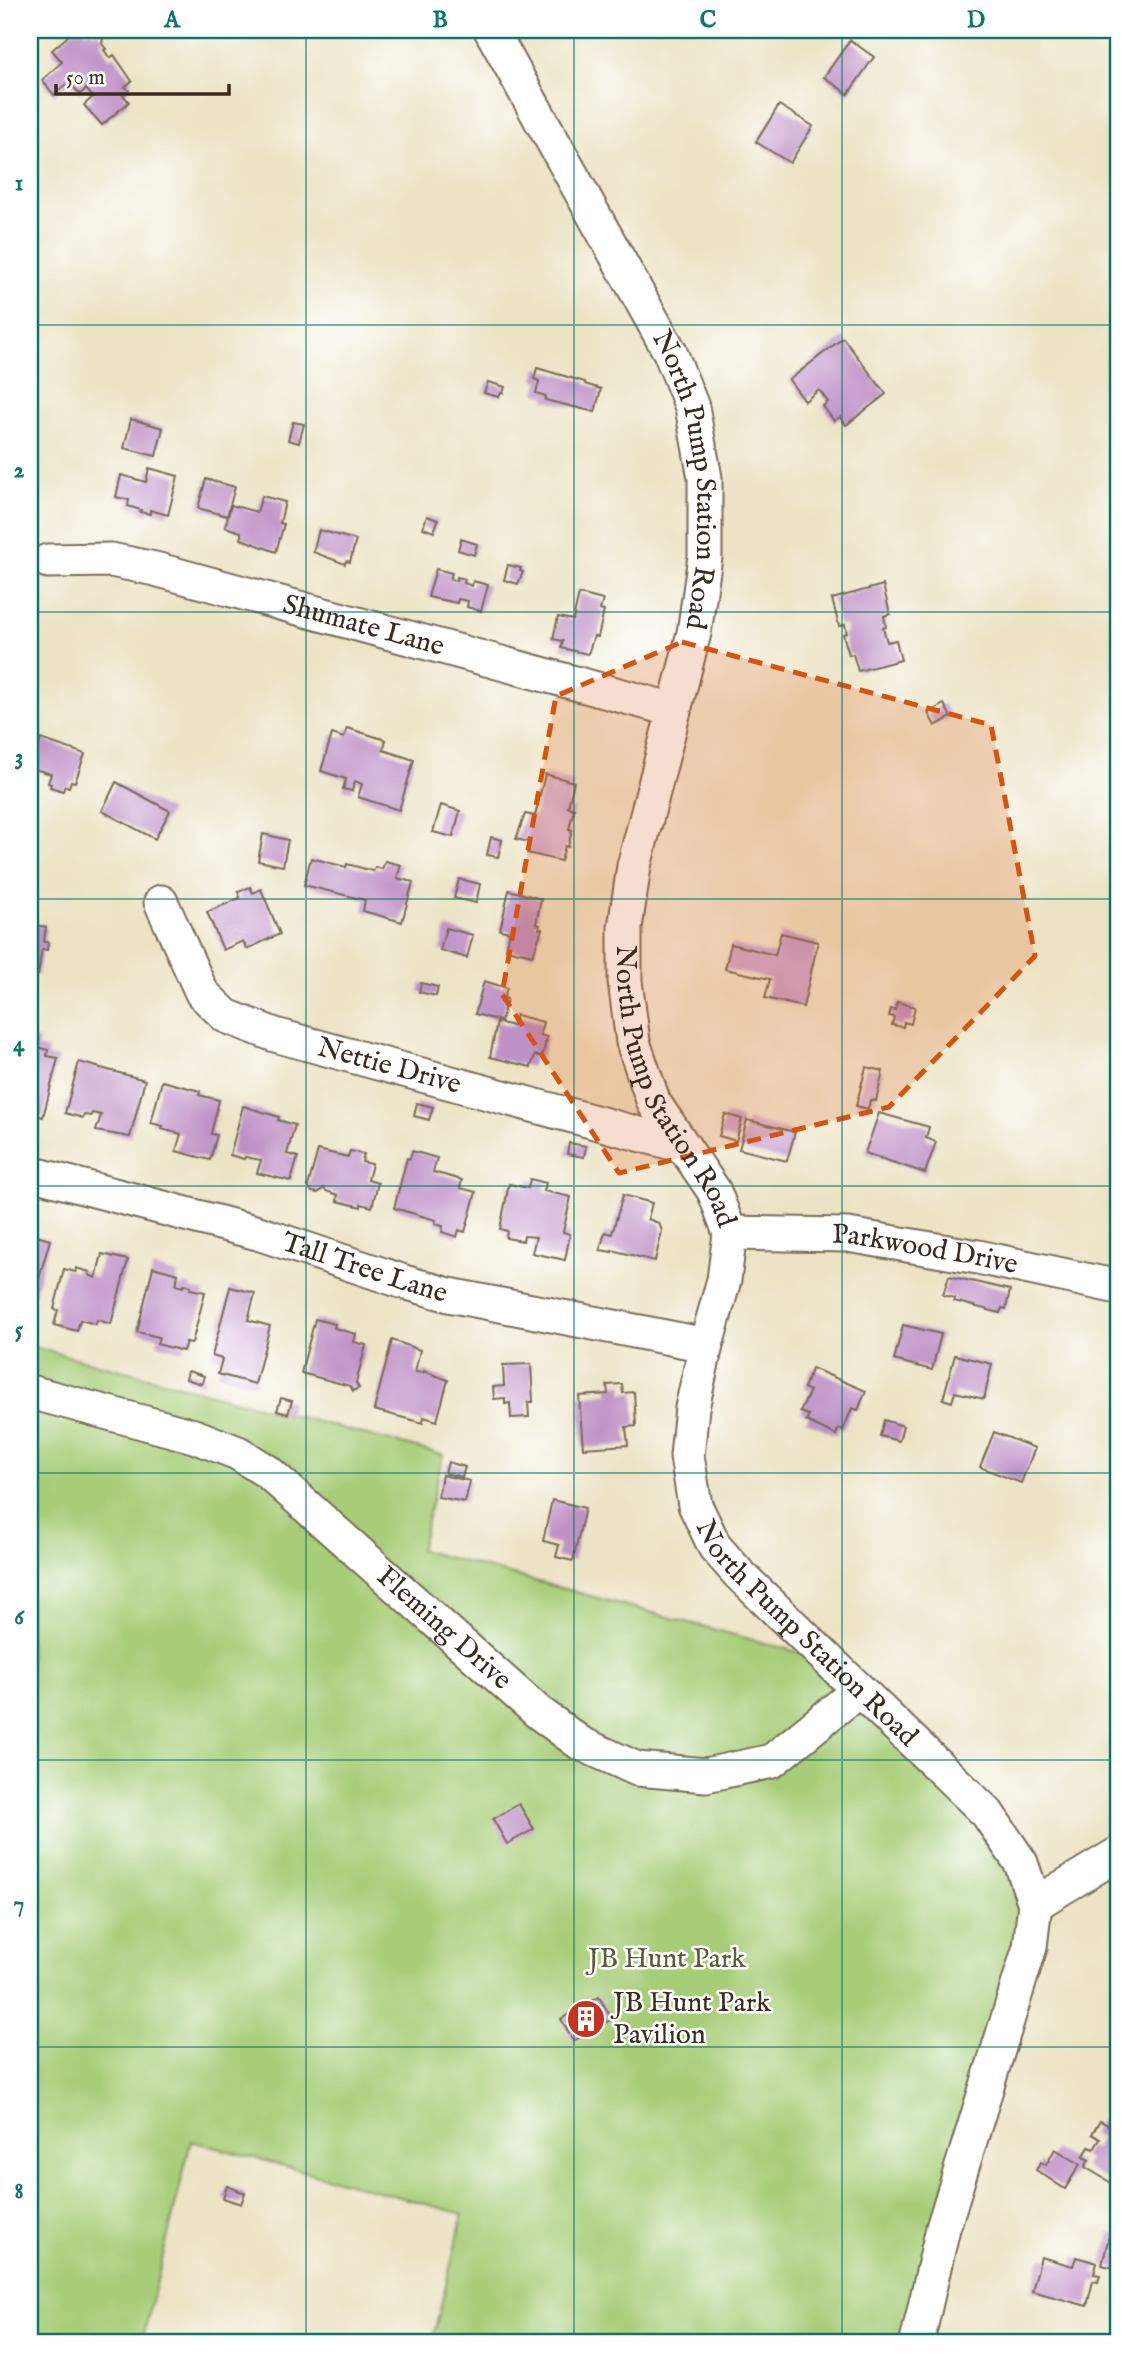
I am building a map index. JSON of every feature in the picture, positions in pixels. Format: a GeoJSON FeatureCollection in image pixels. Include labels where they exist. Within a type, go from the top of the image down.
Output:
{"type":"FeatureCollection","features":[{"type":"Feature","properties":{"kind":"street","name":"North Pump Station Road"},"geometry":{"type":"LineString","coordinates":[[491,30],[670,352],[692,407],[705,478],[705,557],[694,632],[634,866],[625,928],[625,981],[637,1054],[654,1102],[714,1191],[730,1233],[724,1280],[692,1408],[687,1456],[695,1505],[715,1547],[739,1574],[987,1813],[1021,1864],[1035,1904],[1030,1947],[943,2228],[918,2342]]}},
{"type":"Feature","properties":{"kind":"street","name":"Shumate Lane"},"geometry":{"type":"LineString","coordinates":[[48,561],[111,560],[155,569],[674,710]]}},
{"type":"Feature","properties":{"kind":"street","name":"Nettie Drive"},"geometry":{"type":"LineString","coordinates":[[161,902],[202,993],[226,1016],[275,1035],[683,1146]]}},
{"type":"Feature","properties":{"kind":"street","name":"Tall Tree Lane"},"geometry":{"type":"LineString","coordinates":[[30,1173],[258,1233],[449,1295],[706,1345]]}},
{"type":"Feature","properties":{"kind":"street","name":"Parkwood Drive"},"geometry":{"type":"LineString","coordinates":[[730,1233],[848,1235],[978,1257],[1118,1287]]}},
{"type":"Feature","properties":{"kind":"street","name":"Fleming Drive"},"geometry":{"type":"LineString","coordinates":[[30,1392],[194,1436],[238,1453],[268,1472],[538,1712],[580,1744],[637,1769],[706,1775],[772,1761],[859,1690]]}},
{"type":"Feature","properties":{"kind":"street"},"geometry":{"type":"LineString","coordinates":[[1035,1904],[1118,1854]]}},
{"type":"Feature","properties":{"kind":"highlighted area"},"geometry":{"type":"Polygon","coordinates":[[[682,642],[991,725],[1035,956],[889,1107],[619,1173],[502,994],[556,696],[682,642]]]}},
{"type":"Feature","properties":{"kind":"green space","name":"JB Hunt Park"},"geometry":{"type":"Polygon","coordinates":[[[30,1346],[443,1455],[420,1550],[827,1660],[987,1813],[1035,1904],[917,2342],[432,2342],[463,2214],[191,2141],[142,2342],[30,2342],[30,1346]]]}},
{"type":"Feature","properties":{"kind":"building"},"geometry":{"type":"Polygon","coordinates":[[[75,30],[84,30],[87,33],[90,30],[94,34],[97,31],[103,38],[104,50],[110,58],[114,55],[132,81],[125,87],[129,90],[123,95],[129,102],[102,125],[84,105],[93,97],[86,89],[80,94],[71,84],[67,87],[65,85],[54,95],[42,80],[62,62],[52,50],[75,30]]]}},
{"type":"Feature","properties":{"kind":"building"},"geometry":{"type":"Polygon","coordinates":[[[850,40],[874,57],[848,94],[824,77],[850,40]]]}},
{"type":"Feature","properties":{"kind":"building"},"geometry":{"type":"Polygon","coordinates":[[[779,105],[813,126],[790,163],[756,142],[779,105]]]}},
{"type":"Feature","properties":{"kind":"building"},"geometry":{"type":"Polygon","coordinates":[[[843,338],[886,394],[846,425],[840,417],[834,421],[823,406],[828,402],[819,390],[805,401],[789,380],[843,338]]]}},
{"type":"Feature","properties":{"kind":"building"},"geometry":{"type":"Polygon","coordinates":[[[537,368],[601,389],[595,412],[545,400],[546,396],[536,393],[539,381],[534,379],[537,368]]]}},
{"type":"Feature","properties":{"kind":"building"},"geometry":{"type":"Polygon","coordinates":[[[488,382],[505,387],[499,397],[484,393],[488,382]]]}},
{"type":"Feature","properties":{"kind":"building"},"geometry":{"type":"Polygon","coordinates":[[[131,419],[163,428],[156,456],[124,448],[131,419]]]}},
{"type":"Feature","properties":{"kind":"building"},"geometry":{"type":"Polygon","coordinates":[[[293,422],[304,424],[299,443],[288,440],[293,422]]]}},
{"type":"Feature","properties":{"kind":"building"},"geometry":{"type":"Polygon","coordinates":[[[149,468],[178,476],[168,515],[150,510],[150,514],[140,512],[141,510],[128,506],[129,500],[116,497],[121,475],[146,482],[149,468]]]}},
{"type":"Feature","properties":{"kind":"building"},"geometry":{"type":"Polygon","coordinates":[[[206,479],[235,487],[227,516],[198,508],[206,479]]]}},
{"type":"Feature","properties":{"kind":"building"},"geometry":{"type":"Polygon","coordinates":[[[262,496],[285,502],[280,523],[284,524],[276,552],[241,539],[241,532],[225,527],[231,505],[257,512],[262,496]]]}},
{"type":"Feature","properties":{"kind":"building"},"geometry":{"type":"Polygon","coordinates":[[[427,516],[438,520],[434,532],[423,528],[427,516]]]}},
{"type":"Feature","properties":{"kind":"building"},"geometry":{"type":"Polygon","coordinates":[[[319,530],[356,540],[350,562],[346,561],[345,564],[313,552],[319,530]]]}},
{"type":"Feature","properties":{"kind":"building"},"geometry":{"type":"Polygon","coordinates":[[[461,539],[477,544],[474,555],[458,550],[461,539]]]}},
{"type":"Feature","properties":{"kind":"building"},"geometry":{"type":"Polygon","coordinates":[[[508,565],[521,568],[520,571],[523,572],[518,584],[504,580],[508,565]]]}},
{"type":"Feature","properties":{"kind":"building"},"geometry":{"type":"Polygon","coordinates":[[[436,569],[452,573],[450,579],[465,579],[464,583],[472,586],[473,581],[488,585],[481,611],[467,607],[468,601],[458,599],[457,603],[428,597],[436,569]]]}},
{"type":"Feature","properties":{"kind":"building"},"geometry":{"type":"Polygon","coordinates":[[[883,585],[890,614],[884,616],[886,627],[883,628],[887,642],[896,640],[901,660],[858,671],[853,654],[849,655],[843,634],[847,633],[845,625],[839,626],[832,599],[883,585]]]}},
{"type":"Feature","properties":{"kind":"building"},"geometry":{"type":"Polygon","coordinates":[[[579,594],[603,600],[600,610],[604,611],[598,637],[594,636],[588,654],[561,648],[563,641],[553,639],[558,617],[573,620],[579,594]]]}},
{"type":"Feature","properties":{"kind":"building"},"geometry":{"type":"Polygon","coordinates":[[[944,704],[951,717],[935,726],[928,713],[944,704]]]}},
{"type":"Feature","properties":{"kind":"building"},"geometry":{"type":"Polygon","coordinates":[[[347,728],[386,740],[383,750],[414,760],[399,810],[358,797],[362,784],[355,781],[352,791],[343,789],[346,779],[321,771],[332,734],[344,738],[347,728]]]}},
{"type":"Feature","properties":{"kind":"building"},"geometry":{"type":"Polygon","coordinates":[[[41,739],[85,754],[75,782],[71,781],[69,787],[65,786],[63,791],[50,787],[51,784],[48,783],[51,774],[31,768],[41,739]]]}},
{"type":"Feature","properties":{"kind":"building"},"geometry":{"type":"Polygon","coordinates":[[[545,774],[574,782],[568,807],[574,809],[569,829],[572,830],[561,861],[527,853],[529,842],[516,839],[525,814],[535,816],[545,774]]]}},
{"type":"Feature","properties":{"kind":"building"},"geometry":{"type":"Polygon","coordinates":[[[116,782],[170,811],[155,839],[102,811],[116,782]]]}},
{"type":"Feature","properties":{"kind":"building"},"geometry":{"type":"Polygon","coordinates":[[[441,805],[460,811],[453,837],[433,832],[441,805]]]}},
{"type":"Feature","properties":{"kind":"building"},"geometry":{"type":"Polygon","coordinates":[[[263,834],[288,840],[283,866],[258,861],[263,834]]]}},
{"type":"Feature","properties":{"kind":"building"},"geometry":{"type":"Polygon","coordinates":[[[491,837],[502,840],[498,857],[487,855],[491,837]]]}},
{"type":"Feature","properties":{"kind":"building"},"geometry":{"type":"Polygon","coordinates":[[[311,858],[373,871],[375,867],[382,869],[385,861],[401,865],[397,878],[413,882],[402,922],[363,911],[365,900],[304,885],[311,858]]]}},
{"type":"Feature","properties":{"kind":"building"},"geometry":{"type":"Polygon","coordinates":[[[459,879],[480,884],[476,903],[454,898],[459,879]]]}},
{"type":"Feature","properties":{"kind":"building"},"geometry":{"type":"Polygon","coordinates":[[[250,887],[253,893],[261,889],[280,934],[247,949],[243,941],[223,950],[207,912],[240,898],[238,892],[250,887]]]}},
{"type":"Feature","properties":{"kind":"building"},"geometry":{"type":"Polygon","coordinates":[[[509,890],[541,899],[536,924],[542,929],[533,955],[506,949],[510,932],[500,930],[509,890]]]}},
{"type":"Feature","properties":{"kind":"building"},"geometry":{"type":"Polygon","coordinates":[[[30,924],[46,927],[44,942],[48,942],[47,950],[42,949],[38,975],[30,974],[30,924]]]}},
{"type":"Feature","properties":{"kind":"building"},"geometry":{"type":"Polygon","coordinates":[[[446,928],[473,935],[467,958],[440,950],[446,928]]]}},
{"type":"Feature","properties":{"kind":"building"},"geometry":{"type":"Polygon","coordinates":[[[781,933],[818,942],[803,1007],[765,998],[770,979],[725,969],[731,944],[775,955],[781,933]]]}},
{"type":"Feature","properties":{"kind":"building"},"geometry":{"type":"Polygon","coordinates":[[[484,981],[507,988],[501,1021],[475,1014],[484,981]]]}},
{"type":"Feature","properties":{"kind":"building"},"geometry":{"type":"Polygon","coordinates":[[[421,983],[438,987],[436,996],[419,992],[421,983]]]}},
{"type":"Feature","properties":{"kind":"building"},"geometry":{"type":"Polygon","coordinates":[[[897,1002],[915,1007],[911,1024],[904,1022],[903,1027],[892,1025],[894,1017],[889,1016],[891,1009],[895,1010],[897,1002]]]}},
{"type":"Feature","properties":{"kind":"building"},"geometry":{"type":"Polygon","coordinates":[[[516,1015],[543,1022],[540,1035],[547,1037],[542,1057],[535,1055],[531,1067],[490,1057],[497,1022],[513,1026],[516,1015]]]}},
{"type":"Feature","properties":{"kind":"building"},"geometry":{"type":"Polygon","coordinates":[[[30,1038],[39,1040],[37,1047],[48,1050],[47,1056],[58,1058],[43,1117],[30,1114],[30,1038]]]}},
{"type":"Feature","properties":{"kind":"building"},"geometry":{"type":"Polygon","coordinates":[[[79,1062],[145,1080],[130,1137],[96,1131],[101,1115],[92,1113],[91,1116],[84,1115],[83,1118],[65,1113],[79,1062]]]}},
{"type":"Feature","properties":{"kind":"building"},"geometry":{"type":"Polygon","coordinates":[[[866,1067],[883,1071],[876,1101],[870,1100],[868,1109],[856,1106],[866,1067]]]}},
{"type":"Feature","properties":{"kind":"building"},"geometry":{"type":"Polygon","coordinates":[[[162,1081],[200,1091],[199,1095],[219,1100],[211,1134],[217,1135],[210,1160],[176,1151],[181,1134],[151,1123],[162,1081]]]}},
{"type":"Feature","properties":{"kind":"building"},"geometry":{"type":"Polygon","coordinates":[[[417,1103],[433,1107],[429,1120],[414,1116],[417,1103]]]}},
{"type":"Feature","properties":{"kind":"building"},"geometry":{"type":"Polygon","coordinates":[[[243,1106],[295,1125],[287,1154],[298,1157],[291,1181],[257,1173],[261,1160],[230,1155],[243,1106]]]}},
{"type":"Feature","properties":{"kind":"building"},"geometry":{"type":"Polygon","coordinates":[[[879,1113],[929,1127],[926,1138],[936,1142],[925,1173],[865,1153],[879,1113]]]}},
{"type":"Feature","properties":{"kind":"building"},"geometry":{"type":"Polygon","coordinates":[[[725,1114],[742,1119],[736,1141],[719,1136],[725,1114]]]}},
{"type":"Feature","properties":{"kind":"building"},"geometry":{"type":"Polygon","coordinates":[[[747,1120],[795,1132],[787,1161],[739,1149],[747,1120]]]}},
{"type":"Feature","properties":{"kind":"building"},"geometry":{"type":"Polygon","coordinates":[[[569,1143],[586,1146],[584,1157],[567,1154],[569,1143]]]}},
{"type":"Feature","properties":{"kind":"building"},"geometry":{"type":"Polygon","coordinates":[[[318,1150],[348,1157],[350,1151],[364,1154],[362,1162],[372,1164],[368,1180],[378,1183],[372,1207],[337,1201],[338,1195],[324,1188],[318,1193],[312,1192],[308,1186],[318,1150]]]}},
{"type":"Feature","properties":{"kind":"building"},"geometry":{"type":"Polygon","coordinates":[[[412,1151],[437,1158],[433,1172],[462,1180],[460,1188],[476,1192],[465,1232],[459,1230],[457,1237],[442,1232],[443,1226],[435,1224],[436,1220],[394,1208],[407,1158],[410,1159],[412,1151]]]}},
{"type":"Feature","properties":{"kind":"building"},"geometry":{"type":"Polygon","coordinates":[[[530,1179],[546,1183],[544,1191],[571,1197],[563,1232],[570,1234],[565,1260],[532,1253],[536,1237],[524,1236],[523,1241],[506,1238],[507,1231],[500,1229],[509,1184],[528,1188],[530,1179]]]}},
{"type":"Feature","properties":{"kind":"building"},"geometry":{"type":"Polygon","coordinates":[[[623,1195],[652,1203],[648,1219],[659,1223],[662,1231],[655,1261],[612,1250],[600,1250],[605,1232],[612,1234],[623,1195]]]}},
{"type":"Feature","properties":{"kind":"building"},"geometry":{"type":"Polygon","coordinates":[[[30,1234],[50,1240],[34,1296],[30,1295],[30,1234]]]}},
{"type":"Feature","properties":{"kind":"building"},"geometry":{"type":"Polygon","coordinates":[[[102,1254],[128,1260],[111,1324],[97,1320],[96,1324],[80,1320],[77,1331],[54,1325],[58,1310],[54,1309],[64,1269],[76,1272],[76,1268],[90,1272],[89,1275],[96,1278],[102,1254]]]}},
{"type":"Feature","properties":{"kind":"building"},"geometry":{"type":"Polygon","coordinates":[[[153,1267],[178,1274],[176,1285],[183,1287],[184,1284],[191,1286],[190,1289],[205,1292],[192,1343],[186,1342],[183,1351],[157,1344],[159,1337],[137,1332],[153,1267]]]}},
{"type":"Feature","properties":{"kind":"building"},"geometry":{"type":"Polygon","coordinates":[[[949,1276],[1010,1290],[1006,1309],[1002,1308],[1000,1313],[954,1301],[955,1298],[943,1295],[949,1276]]]}},
{"type":"Feature","properties":{"kind":"building"},"geometry":{"type":"Polygon","coordinates":[[[230,1287],[255,1293],[248,1320],[270,1326],[255,1384],[218,1374],[222,1359],[212,1356],[230,1287]]]}},
{"type":"Feature","properties":{"kind":"building"},"geometry":{"type":"Polygon","coordinates":[[[315,1319],[335,1324],[334,1328],[356,1334],[354,1342],[366,1345],[356,1383],[359,1388],[353,1391],[350,1386],[301,1373],[315,1319]]]}},
{"type":"Feature","properties":{"kind":"building"},"geometry":{"type":"Polygon","coordinates":[[[903,1325],[941,1334],[932,1370],[894,1360],[903,1325]]]}},
{"type":"Feature","properties":{"kind":"building"},"geometry":{"type":"Polygon","coordinates":[[[392,1340],[420,1350],[415,1372],[424,1371],[448,1380],[437,1421],[424,1417],[423,1423],[374,1410],[392,1340]]]}},
{"type":"Feature","properties":{"kind":"building"},"geometry":{"type":"Polygon","coordinates":[[[955,1355],[992,1364],[984,1399],[955,1392],[952,1402],[943,1399],[955,1355]]]}},
{"type":"Feature","properties":{"kind":"building"},"geometry":{"type":"Polygon","coordinates":[[[531,1364],[533,1402],[528,1402],[529,1417],[511,1418],[510,1403],[505,1404],[505,1398],[494,1399],[493,1387],[504,1386],[503,1365],[531,1364]]]}},
{"type":"Feature","properties":{"kind":"building"},"geometry":{"type":"Polygon","coordinates":[[[812,1368],[866,1391],[858,1410],[852,1408],[843,1430],[839,1428],[836,1435],[806,1421],[809,1415],[800,1412],[810,1391],[804,1388],[812,1368]]]}},
{"type":"Feature","properties":{"kind":"building"},"geometry":{"type":"Polygon","coordinates":[[[188,1371],[204,1376],[202,1384],[186,1379],[188,1371]]]}},
{"type":"Feature","properties":{"kind":"building"},"geometry":{"type":"Polygon","coordinates":[[[622,1384],[623,1393],[634,1392],[636,1426],[626,1427],[628,1445],[583,1448],[579,1396],[608,1394],[607,1385],[622,1384]]]}},
{"type":"Feature","properties":{"kind":"building"},"geometry":{"type":"Polygon","coordinates":[[[281,1398],[292,1401],[288,1414],[277,1411],[281,1398]]]}},
{"type":"Feature","properties":{"kind":"building"},"geometry":{"type":"Polygon","coordinates":[[[884,1420],[903,1426],[899,1441],[880,1436],[884,1420]]]}},
{"type":"Feature","properties":{"kind":"building"},"geometry":{"type":"Polygon","coordinates":[[[994,1432],[1035,1448],[1021,1483],[980,1467],[994,1432]]]}},
{"type":"Feature","properties":{"kind":"building"},"geometry":{"type":"Polygon","coordinates":[[[448,1462],[465,1467],[462,1477],[445,1473],[448,1462]]]}},
{"type":"Feature","properties":{"kind":"building"},"geometry":{"type":"Polygon","coordinates":[[[442,1475],[470,1481],[465,1502],[438,1497],[442,1475]]]}},
{"type":"Feature","properties":{"kind":"building"},"geometry":{"type":"Polygon","coordinates":[[[552,1500],[585,1508],[573,1561],[556,1557],[559,1545],[543,1541],[552,1500]]]}},
{"type":"Feature","properties":{"kind":"building"},"geometry":{"type":"Polygon","coordinates":[[[519,1804],[534,1829],[507,1844],[493,1819],[519,1804]]]}},
{"type":"Feature","properties":{"kind":"building","name":"JB Hunt Park Pavilion"},"geometry":{"type":"Polygon","coordinates":[[[599,1997],[612,2019],[573,2041],[561,2019],[599,1997]]]}},
{"type":"Feature","properties":{"kind":"building"},"geometry":{"type":"Polygon","coordinates":[[[1100,2121],[1118,2130],[1118,2187],[1085,2167],[1089,2160],[1083,2157],[1089,2147],[1094,2149],[1100,2139],[1092,2134],[1100,2121]]]}},
{"type":"Feature","properties":{"kind":"building"},"geometry":{"type":"Polygon","coordinates":[[[1055,2149],[1080,2164],[1065,2189],[1036,2170],[1041,2162],[1046,2165],[1055,2149]]]}},
{"type":"Feature","properties":{"kind":"building"},"geometry":{"type":"Polygon","coordinates":[[[227,2186],[245,2193],[241,2204],[223,2198],[227,2186]]]}},
{"type":"Feature","properties":{"kind":"building"},"geometry":{"type":"Polygon","coordinates":[[[1110,2232],[1118,2235],[1118,2269],[1102,2265],[1110,2232]]]}},
{"type":"Feature","properties":{"kind":"building"},"geometry":{"type":"Polygon","coordinates":[[[1041,2257],[1073,2266],[1076,2257],[1097,2263],[1094,2274],[1100,2275],[1098,2282],[1093,2281],[1087,2306],[1032,2291],[1041,2257]]]}},
{"type":"Feature","properties":{"kind":"place","name":"JB Hunt Park Pavilion"},"geometry":{"type":"Point","coordinates":[586,2019]}}]}
